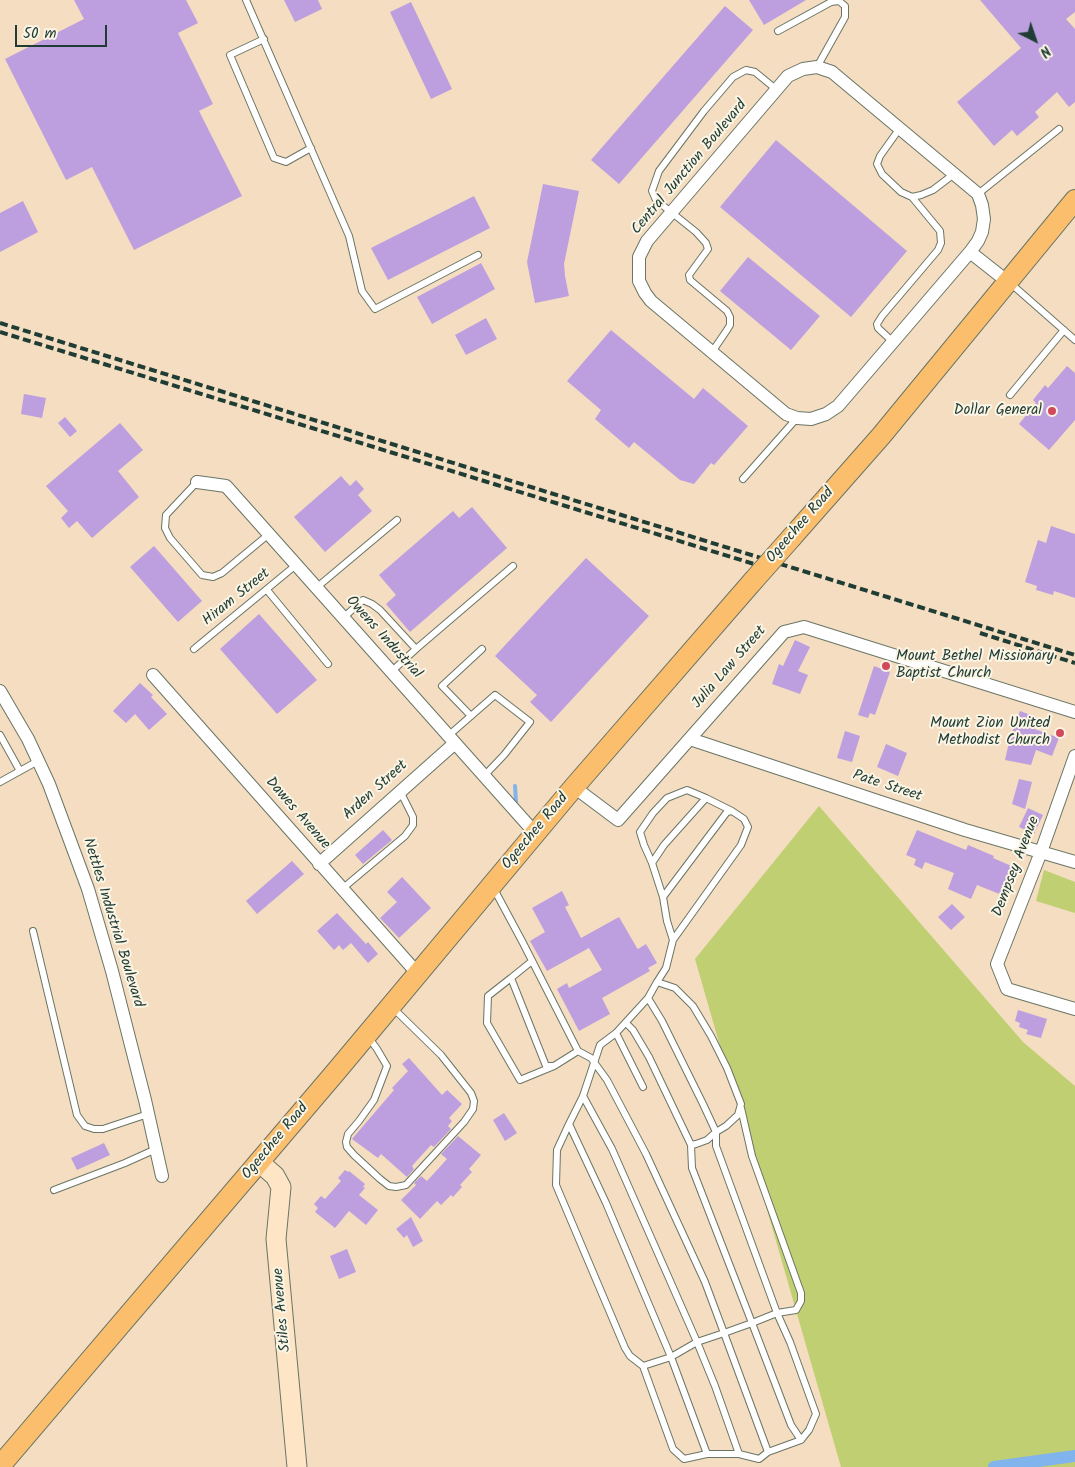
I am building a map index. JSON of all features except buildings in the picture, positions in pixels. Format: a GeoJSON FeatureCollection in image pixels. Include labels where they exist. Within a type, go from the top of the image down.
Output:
{"type":"FeatureCollection","features":[{"type":"Feature","properties":{"kind":"main road","name":"Ogeechee Road"},"geometry":{"type":"LineString","coordinates":[[0,1466],[366,1036],[574,787],[881,436],[1075,200]]}},
{"type":"Feature","properties":{"kind":"street","name":"Central Junction Boulevard"},"geometry":{"type":"LineString","coordinates":[[797,418],[786,414],[651,301],[639,281],[639,257],[647,241],[788,76],[803,69],[817,67]]}},
{"type":"Feature","properties":{"kind":"street"},"geometry":{"type":"LineString","coordinates":[[797,418],[811,419],[826,414],[838,406],[970,252],[982,232],[984,219],[978,194],[832,72],[817,67]]}},
{"type":"Feature","properties":{"kind":"street"},"geometry":{"type":"LineString","coordinates":[[970,252],[1008,282]]}},
{"type":"Feature","properties":{"kind":"street","name":"Owens Industrial"},"geometry":{"type":"LineString","coordinates":[[197,482],[226,486],[536,834]]}},
{"type":"Feature","properties":{"kind":"street","name":"Julia Law Street"},"geometry":{"type":"LineString","coordinates":[[574,787],[618,820],[784,632],[804,627],[1075,712]]}},
{"type":"Feature","properties":{"kind":"street","name":"Dawes Avenue"},"geometry":{"type":"LineString","coordinates":[[153,675],[418,974]]}},
{"type":"Feature","properties":{"kind":"street","name":"Nettles Industrial Boulevard"},"geometry":{"type":"LineString","coordinates":[[0,691],[28,739],[49,784],[88,889],[112,971],[162,1176]]}},
{"type":"Feature","properties":{"kind":"street","name":"Pate Street"},"geometry":{"type":"LineString","coordinates":[[690,739],[965,830],[1075,862]]}},
{"type":"Feature","properties":{"kind":"street","name":"Arden Street"},"geometry":{"type":"LineString","coordinates":[[319,864],[400,792],[452,740]]}},
{"type":"Feature","properties":{"kind":"street","name":"Dempsey Avenue"},"geometry":{"type":"LineString","coordinates":[[1075,756],[1041,852],[997,964],[1008,989],[1075,1008]]}},
{"type":"Feature","properties":{"kind":"street","name":"Stiles Avenue"},"geometry":{"type":"LineString","coordinates":[[259,1162],[274,1176],[281,1187],[276,1238],[297,1467]]}},
{"type":"Feature","properties":{"kind":"lane"},"geometry":{"type":"LineString","coordinates":[[246,0],[349,236],[362,291],[375,308],[478,255]]}},
{"type":"Feature","properties":{"kind":"lane"},"geometry":{"type":"LineString","coordinates":[[778,31],[831,2],[839,1],[845,6],[846,17],[817,67]]}},
{"type":"Feature","properties":{"kind":"lane"},"geometry":{"type":"LineString","coordinates":[[264,39],[230,55],[274,158],[286,162],[311,148]]}},
{"type":"Feature","properties":{"kind":"lane"},"geometry":{"type":"LineString","coordinates":[[712,352],[728,330],[730,317],[727,311],[690,280],[689,275],[708,249],[696,232],[656,200],[652,191],[659,171],[704,111],[734,77],[746,70],[755,72],[776,90]]}},
{"type":"Feature","properties":{"kind":"lane"},"geometry":{"type":"LineString","coordinates":[[893,342],[878,328],[877,324],[938,250],[941,243],[940,231],[912,197],[901,192],[882,174],[877,164],[880,156],[900,128]]}},
{"type":"Feature","properties":{"kind":"lane"},"geometry":{"type":"LineString","coordinates":[[978,194],[1059,129]]}},
{"type":"Feature","properties":{"kind":"lane"},"geometry":{"type":"LineString","coordinates":[[912,197],[933,190],[954,174]]}},
{"type":"Feature","properties":{"kind":"lane"},"geometry":{"type":"LineString","coordinates":[[1008,282],[1075,340]]}},
{"type":"Feature","properties":{"kind":"lane"},"geometry":{"type":"LineString","coordinates":[[1010,395],[1064,330]]}},
{"type":"Feature","properties":{"kind":"lane"},"geometry":{"type":"LineString","coordinates":[[743,479],[797,418]]}},
{"type":"Feature","properties":{"kind":"lane"},"geometry":{"type":"LineString","coordinates":[[197,482],[166,515],[165,528],[170,538],[202,575],[213,577],[222,573],[269,534]]}},
{"type":"Feature","properties":{"kind":"lane"},"geometry":{"type":"LineString","coordinates":[[316,588],[397,520]]}},
{"type":"Feature","properties":{"kind":"lane","name":"Hiram Street"},"geometry":{"type":"LineString","coordinates":[[194,649],[296,565]]}},
{"type":"Feature","properties":{"kind":"lane"},"geometry":{"type":"LineString","coordinates":[[391,672],[513,566]]}},
{"type":"Feature","properties":{"kind":"lane"},"geometry":{"type":"LineString","coordinates":[[267,590],[328,664]]}},
{"type":"Feature","properties":{"kind":"lane"},"geometry":{"type":"LineString","coordinates":[[343,618],[363,600],[380,610],[416,649]]}},
{"type":"Feature","properties":{"kind":"lane"},"geometry":{"type":"LineString","coordinates":[[471,716],[442,686],[482,648]]}},
{"type":"Feature","properties":{"kind":"lane"},"geometry":{"type":"LineString","coordinates":[[452,740],[471,716],[495,695],[530,722],[504,755],[484,776]]}},
{"type":"Feature","properties":{"kind":"lane"},"geometry":{"type":"LineString","coordinates":[[0,735],[20,771]]}},
{"type":"Feature","properties":{"kind":"lane"},"geometry":{"type":"LineString","coordinates":[[0,782],[38,761]]}},
{"type":"Feature","properties":{"kind":"lane"},"geometry":{"type":"LineString","coordinates":[[648,998],[704,1104],[716,1132],[716,1146],[816,1414],[809,1430],[801,1440],[768,1452],[759,1459],[739,1454],[707,1454],[684,1459],[672,1449],[643,1366],[630,1356],[625,1348],[556,1185],[557,1150],[583,1096],[600,1045],[616,1033],[648,998],[666,968],[673,940],[741,845],[748,827],[744,819],[732,811],[687,790],[667,798],[653,813],[640,832],[663,897],[667,921],[673,940]]}},
{"type":"Feature","properties":{"kind":"lane"},"geometry":{"type":"LineString","coordinates":[[342,889],[405,836],[413,826],[413,816],[400,792]]}},
{"type":"Feature","properties":{"kind":"lane"},"geometry":{"type":"LineString","coordinates":[[652,863],[664,845],[706,798]]}},
{"type":"Feature","properties":{"kind":"lane"},"geometry":{"type":"LineString","coordinates":[[663,897],[727,812],[732,811]]}},
{"type":"Feature","properties":{"kind":"lane"},"geometry":{"type":"LineString","coordinates":[[492,886],[578,1051],[591,1058],[607,1080],[646,1154],[705,1282],[768,1452]]}},
{"type":"Feature","properties":{"kind":"lane"},"geometry":{"type":"LineString","coordinates":[[33,931],[77,1115],[85,1126],[103,1129],[148,1114]]}},
{"type":"Feature","properties":{"kind":"lane"},"geometry":{"type":"LineString","coordinates":[[532,961],[488,996],[487,1023],[520,1080],[554,1066],[578,1051]]}},
{"type":"Feature","properties":{"kind":"lane"},"geometry":{"type":"LineString","coordinates":[[511,978],[546,1066],[554,1066]]}},
{"type":"Feature","properties":{"kind":"lane"},"geometry":{"type":"LineString","coordinates":[[643,1366],[671,1357],[697,1342],[777,1313],[796,1310],[801,1301],[801,1293],[752,1156],[741,1104],[723,1060],[693,1006],[675,988],[657,982]]}},
{"type":"Feature","properties":{"kind":"lane"},"geometry":{"type":"LineString","coordinates":[[366,1036],[378,1049],[387,1066],[374,1100],[348,1134],[347,1147],[389,1186],[406,1185],[464,1122],[473,1109],[474,1101],[471,1093],[441,1055],[391,1006]]}},
{"type":"Feature","properties":{"kind":"lane"},"geometry":{"type":"LineString","coordinates":[[626,1022],[633,1030],[648,1057],[691,1145],[692,1168],[791,1425],[801,1440]]}},
{"type":"Feature","properties":{"kind":"lane"},"geometry":{"type":"LineString","coordinates":[[616,1033],[644,1087]]}},
{"type":"Feature","properties":{"kind":"lane"},"geometry":{"type":"LineString","coordinates":[[583,1096],[612,1149],[697,1342],[739,1454]]}},
{"type":"Feature","properties":{"kind":"lane"},"geometry":{"type":"LineString","coordinates":[[691,1145],[707,1140],[726,1126],[738,1115],[741,1104]]}},
{"type":"Feature","properties":{"kind":"lane"},"geometry":{"type":"LineString","coordinates":[[569,1124],[606,1203],[671,1357],[707,1454]]}},
{"type":"Feature","properties":{"kind":"lane"},"geometry":{"type":"LineString","coordinates":[[54,1190],[156,1149]]}},
{"type":"Feature","properties":{"kind":"green space"},"geometry":{"type":"Polygon","coordinates":[[[819,806],[1023,1042],[1075,1086],[1075,1467],[841,1467],[695,959],[819,806]]]}},
{"type":"Feature","properties":{"kind":"green space"},"geometry":{"type":"Polygon","coordinates":[[[1044,870],[1075,882],[1075,913],[1036,901],[1044,870]]]}},
{"type":"Feature","properties":{"kind":"waterway"},"geometry":{"type":"LineString","coordinates":[[515,786],[516,802]]}},
{"type":"Feature","properties":{"kind":"waterway"},"geometry":{"type":"LineString","coordinates":[[994,1467],[1075,1456]]}},
{"type":"Feature","properties":{"kind":"railway"},"geometry":{"type":"LineString","coordinates":[[0,323],[1075,655]]}},
{"type":"Feature","properties":{"kind":"railway"},"geometry":{"type":"LineString","coordinates":[[0,332],[767,568]]}},
{"type":"Feature","properties":{"kind":"railway"},"geometry":{"type":"LineString","coordinates":[[980,633],[1075,663]]}},
{"type":"Feature","properties":{"kind":"place","name":"Dollar General"},"geometry":{"type":"Point","coordinates":[1052,411]}},
{"type":"Feature","properties":{"kind":"place","name":"Mount Bethel Missionary Baptist Church"},"geometry":{"type":"Point","coordinates":[886,666]}},
{"type":"Feature","properties":{"kind":"place","name":"Mount Zion United Methodist Church"},"geometry":{"type":"Point","coordinates":[1060,733]}}]}
